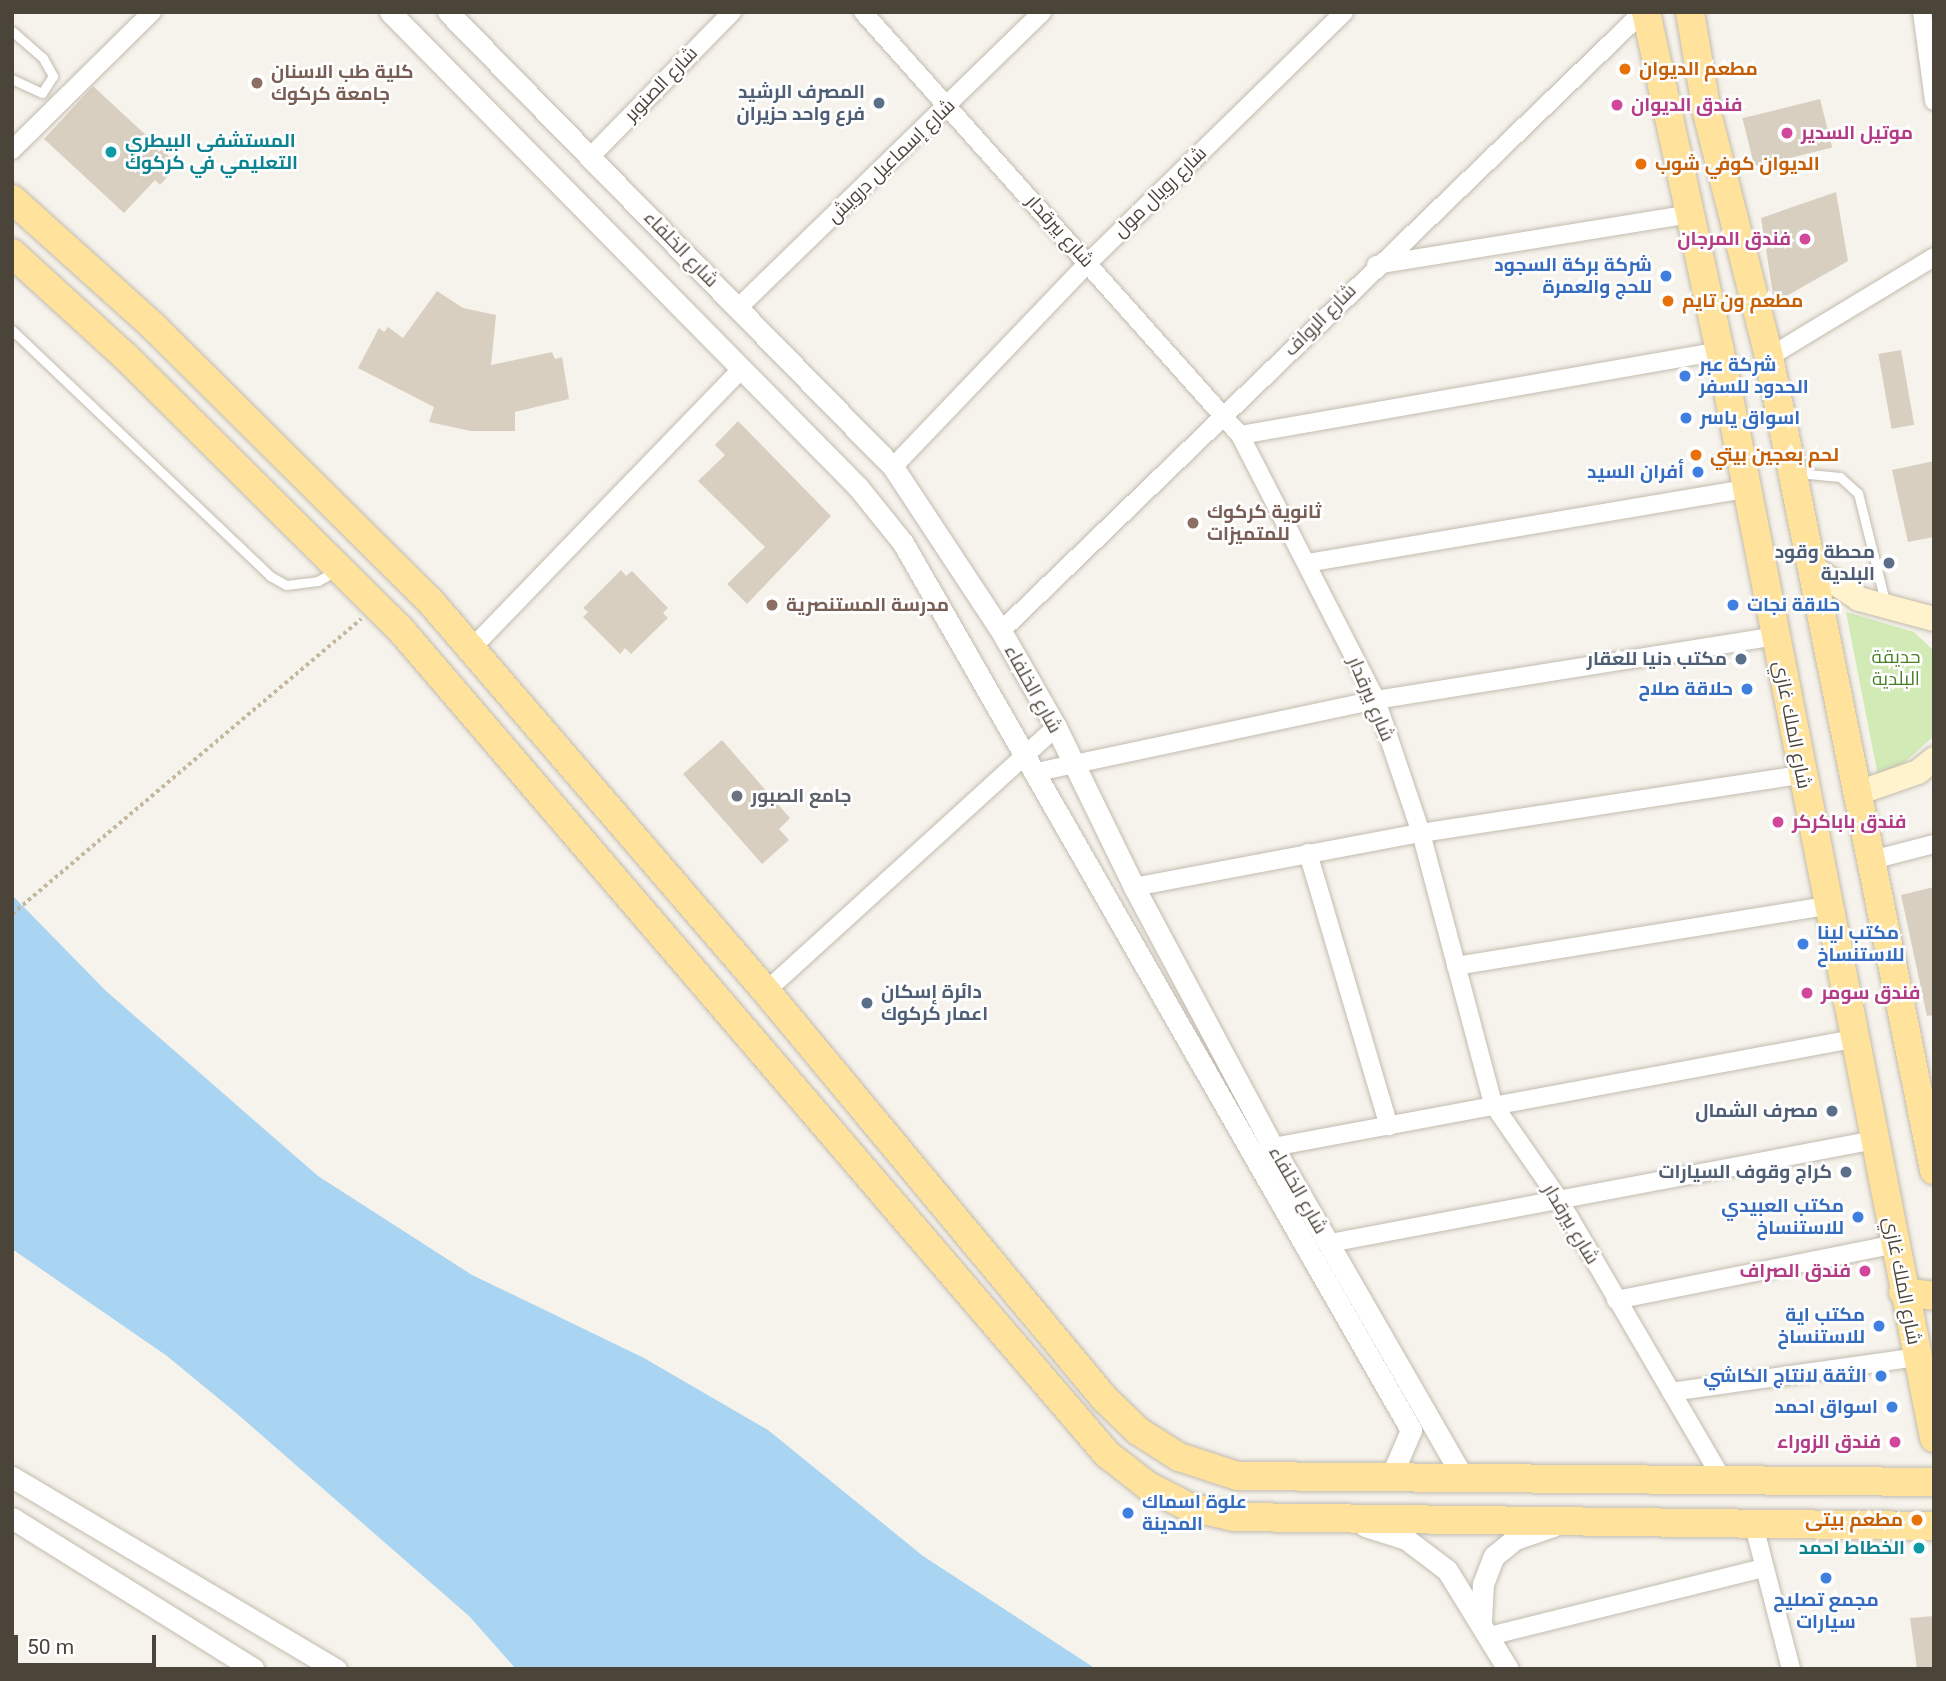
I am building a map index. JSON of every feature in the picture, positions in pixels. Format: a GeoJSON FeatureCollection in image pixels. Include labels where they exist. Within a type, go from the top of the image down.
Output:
{"type":"FeatureCollection","features":[{"type":"Feature","properties":{"kind":"main road","name":"شارع الملك غازي"},"geometry":{"type":"LineString","coordinates":[[1645,12],[1692,214],[1720,351],[1853,1040],[1934,1438]]}},
{"type":"Feature","properties":{"kind":"main road"},"geometry":{"type":"LineString","coordinates":[[1690,12],[1707,113],[1769,357],[1934,1170]]}},
{"type":"Feature","properties":{"kind":"main road"},"geometry":{"type":"LineString","coordinates":[[1671,122],[1707,113]]}},
{"type":"Feature","properties":{"kind":"main road"},"geometry":{"type":"LineString","coordinates":[[12,199],[228,400],[471,649],[766,991],[1104,1398],[1138,1431],[1179,1457],[1238,1476],[1721,1477],[1934,1482]]}},
{"type":"Feature","properties":{"kind":"main road"},"geometry":{"type":"LineString","coordinates":[[12,253],[200,430],[377,606],[1107,1454],[1148,1486],[1189,1507],[1234,1517],[1583,1517],[1934,1525]]}},
{"type":"Feature","properties":{"kind":"main road"},"geometry":{"type":"LineString","coordinates":[[200,430],[228,400]]}},
{"type":"Feature","properties":{"kind":"main road"},"geometry":{"type":"LineString","coordinates":[[246,476],[275,447]]}},
{"type":"Feature","properties":{"kind":"main road"},"geometry":{"type":"LineString","coordinates":[[1812,567],[1859,599],[1934,619]]}},
{"type":"Feature","properties":{"kind":"main road"},"geometry":{"type":"LineString","coordinates":[[1858,793],[1918,772],[1934,759]]}},
{"type":"Feature","properties":{"kind":"main road"},"geometry":{"type":"LineString","coordinates":[[986,1314],[1013,1290]]}},
{"type":"Feature","properties":{"kind":"main road"},"geometry":{"type":"LineString","coordinates":[[1903,1292],[1934,1296]]}},
{"type":"Feature","properties":{"kind":"main road"},"geometry":{"type":"LineString","coordinates":[[1904,1482],[1913,1502],[1905,1523]]}},
{"type":"Feature","properties":{"kind":"street"},"geometry":{"type":"LineString","coordinates":[[12,150],[152,12]]}},
{"type":"Feature","properties":{"kind":"street"},"geometry":{"type":"LineString","coordinates":[[390,12],[859,487],[903,543],[1037,772],[1411,1430],[1391,1477]]}},
{"type":"Feature","properties":{"kind":"street","name":"شارع الصنوبر"},"geometry":{"type":"LineString","coordinates":[[591,156],[732,12]]}},
{"type":"Feature","properties":{"kind":"street","name":"شارع بيرقدار"},"geometry":{"type":"LineString","coordinates":[[863,12],[1225,413],[1240,435],[1376,701],[1421,833],[1493,1104],[1558,1198],[1721,1477]]}},
{"type":"Feature","properties":{"kind":"street","name":"شارع إسماعيل درويش"},"geometry":{"type":"LineString","coordinates":[[738,307],[948,107],[1042,12]]}},
{"type":"Feature","properties":{"kind":"street","name":"شارع رويال مول"},"geometry":{"type":"LineString","coordinates":[[893,467],[1089,262],[1345,12]]}},
{"type":"Feature","properties":{"kind":"street","name":"شارع الرواف"},"geometry":{"type":"LineString","coordinates":[[1001,631],[1376,265],[1645,12]]}},
{"type":"Feature","properties":{"kind":"street"},"geometry":{"type":"LineString","coordinates":[[1922,12],[1934,101]]}},
{"type":"Feature","properties":{"kind":"street","name":"شارع الخلفاء"},"geometry":{"type":"LineString","coordinates":[[449,13],[893,467],[1001,631],[1056,727],[1133,887],[1273,1147],[1463,1478]]}},
{"type":"Feature","properties":{"kind":"street"},"geometry":{"type":"LineString","coordinates":[[1376,265],[1692,214]]}},
{"type":"Feature","properties":{"kind":"street"},"geometry":{"type":"LineString","coordinates":[[1769,357],[1934,257]]}},
{"type":"Feature","properties":{"kind":"street"},"geometry":{"type":"LineString","coordinates":[[1240,435],[1720,351]]}},
{"type":"Feature","properties":{"kind":"street"},"geometry":{"type":"LineString","coordinates":[[471,649],[741,369]]}},
{"type":"Feature","properties":{"kind":"street"},"geometry":{"type":"LineString","coordinates":[[1307,562],[1746,489]]}},
{"type":"Feature","properties":{"kind":"street"},"geometry":{"type":"LineString","coordinates":[[1037,772],[1072,762],[1376,701],[1776,636]]}},
{"type":"Feature","properties":{"kind":"street"},"geometry":{"type":"LineString","coordinates":[[766,991],[1056,727]]}},
{"type":"Feature","properties":{"kind":"street"},"geometry":{"type":"LineString","coordinates":[[1133,887],[1421,833],[1801,775]]}},
{"type":"Feature","properties":{"kind":"street"},"geometry":{"type":"LineString","coordinates":[[1872,860],[1934,844]]}},
{"type":"Feature","properties":{"kind":"street"},"geometry":{"type":"LineString","coordinates":[[1308,853],[1389,1126]]}},
{"type":"Feature","properties":{"kind":"street"},"geometry":{"type":"LineString","coordinates":[[1456,966],[1827,906]]}},
{"type":"Feature","properties":{"kind":"street"},"geometry":{"type":"LineString","coordinates":[[1273,1147],[1493,1104],[1853,1040]]}},
{"type":"Feature","properties":{"kind":"street"},"geometry":{"type":"LineString","coordinates":[[1329,1243],[1875,1140]]}},
{"type":"Feature","properties":{"kind":"street"},"geometry":{"type":"LineString","coordinates":[[1616,1300],[1895,1244]]}},
{"type":"Feature","properties":{"kind":"street"},"geometry":{"type":"LineString","coordinates":[[1671,1392],[1917,1357]]}},
{"type":"Feature","properties":{"kind":"street"},"geometry":{"type":"LineString","coordinates":[[12,1477],[336,1669]]}},
{"type":"Feature","properties":{"kind":"street"},"geometry":{"type":"LineString","coordinates":[[1485,1628],[1483,1584],[1500,1550],[1530,1533],[1583,1517]]}},
{"type":"Feature","properties":{"kind":"street"},"geometry":{"type":"LineString","coordinates":[[12,1518],[254,1669]]}},
{"type":"Feature","properties":{"kind":"street"},"geometry":{"type":"LineString","coordinates":[[1322,1518],[1390,1532],[1419,1547],[1447,1570],[1508,1669]]}},
{"type":"Feature","properties":{"kind":"street"},"geometry":{"type":"LineString","coordinates":[[1753,1522],[1791,1669]]}},
{"type":"Feature","properties":{"kind":"street"},"geometry":{"type":"LineString","coordinates":[[1485,1628],[1763,1568]]}},
{"type":"Feature","properties":{"kind":"lane"},"geometry":{"type":"LineString","coordinates":[[12,31],[43,58],[53,76],[42,93],[12,79]]}},
{"type":"Feature","properties":{"kind":"lane"},"geometry":{"type":"LineString","coordinates":[[12,330],[270,576],[286,585],[318,581],[339,568]]}},
{"type":"Feature","properties":{"kind":"lane"},"geometry":{"type":"LineString","coordinates":[[1793,473],[1840,477],[1858,493],[1887,607]]}},
{"type":"Feature","properties":{"kind":"path"},"geometry":{"type":"LineString","coordinates":[[12,914],[377,606]]}},
{"type":"Feature","properties":{"kind":"green space","name":"حديقة البلدية"},"geometry":{"type":"Polygon","coordinates":[[[1846,612],[1914,632],[1934,651],[1934,736],[1897,769],[1878,776],[1846,612]]]}},
{"type":"Feature","properties":{"kind":"water"},"geometry":{"type":"Polygon","coordinates":[[[12,895],[106,991],[318,1176],[472,1275],[644,1358],[768,1430],[923,1556],[1096,1669],[516,1669],[469,1616],[235,1412],[167,1356],[12,1249],[12,895]]]}},
{"type":"Feature","properties":{"kind":"building","name":"المستشفى البيطري التعليمي في كركوك"},"geometry":{"type":"Polygon","coordinates":[[[93,86],[178,165],[160,185],[155,180],[124,213],[44,139],[93,86]]]}},
{"type":"Feature","properties":{"kind":"building","name":"موتيل السدير"},"geometry":{"type":"Polygon","coordinates":[[[1820,99],[1832,148],[1754,167],[1742,118],[1820,99]]]}},
{"type":"Feature","properties":{"kind":"building","name":"فندق المرجان"},"geometry":{"type":"Polygon","coordinates":[[[1836,192],[1848,261],[1783,298],[1773,294],[1761,218],[1836,192]]]}},
{"type":"Feature","properties":{"kind":"building"},"geometry":{"type":"Polygon","coordinates":[[[437,291],[463,308],[496,315],[491,365],[552,352],[555,359],[562,357],[569,399],[515,412],[515,431],[471,431],[429,422],[434,407],[358,368],[379,328],[384,332],[388,327],[403,338],[437,291]]]}},
{"type":"Feature","properties":{"kind":"building"},"geometry":{"type":"Polygon","coordinates":[[[1901,350],[1914,425],[1892,429],[1878,354],[1901,350]]]}},
{"type":"Feature","properties":{"kind":"building"},"geometry":{"type":"Polygon","coordinates":[[[738,421],[831,516],[747,604],[727,584],[765,547],[698,481],[725,455],[715,445],[738,421]]]}},
{"type":"Feature","properties":{"kind":"building"},"geometry":{"type":"Polygon","coordinates":[[[1934,461],[1934,537],[1908,542],[1892,470],[1934,461]]]}},
{"type":"Feature","properties":{"kind":"building"},"geometry":{"type":"Polygon","coordinates":[[[621,570],[626,576],[632,571],[668,608],[663,613],[668,618],[631,654],[625,648],[620,654],[583,617],[588,612],[583,608],[621,570]]]}},
{"type":"Feature","properties":{"kind":"building","name":"جامع الصبور"},"geometry":{"type":"Polygon","coordinates":[[[722,740],[790,818],[779,829],[789,840],[762,864],[683,774],[722,740]]]}},
{"type":"Feature","properties":{"kind":"building"},"geometry":{"type":"Polygon","coordinates":[[[1934,887],[1934,1015],[1927,1016],[1901,895],[1934,887]]]}},
{"type":"Feature","properties":{"kind":"building"},"geometry":{"type":"Polygon","coordinates":[[[1934,1616],[1934,1669],[1917,1669],[1910,1618],[1934,1616]]]}},
{"type":"Feature","properties":{"kind":"place","name":"مطعم الديوان"},"geometry":{"type":"Point","coordinates":[1625,69]}},
{"type":"Feature","properties":{"kind":"place","name":"كلية طب الاسنان جامعة كركوك"},"geometry":{"type":"Point","coordinates":[257,83]}},
{"type":"Feature","properties":{"kind":"place","name":"المصرف الرشید فرع واحد حزیران"},"geometry":{"type":"Point","coordinates":[879,103]}},
{"type":"Feature","properties":{"kind":"place","name":"فندق الديوان"},"geometry":{"type":"Point","coordinates":[1617,105]}},
{"type":"Feature","properties":{"kind":"place","name":"موتيل السدير"},"geometry":{"type":"Point","coordinates":[1787,133]}},
{"type":"Feature","properties":{"kind":"place","name":"المستشفى البيطري التعليمي في كركوك"},"geometry":{"type":"Point","coordinates":[111,152]}},
{"type":"Feature","properties":{"kind":"place","name":"الديوان كوفي شوب"},"geometry":{"type":"Point","coordinates":[1641,164]}},
{"type":"Feature","properties":{"kind":"place","name":"فندق المرجان"},"geometry":{"type":"Point","coordinates":[1805,239]}},
{"type":"Feature","properties":{"kind":"place","name":"شركة بركة السجود للحج والعمرة"},"geometry":{"type":"Point","coordinates":[1666,276]}},
{"type":"Feature","properties":{"kind":"place","name":"مطعم ون تايم"},"geometry":{"type":"Point","coordinates":[1668,301]}},
{"type":"Feature","properties":{"kind":"place","name":"شركة عبر الحدود للسفر"},"geometry":{"type":"Point","coordinates":[1685,376]}},
{"type":"Feature","properties":{"kind":"place","name":"اسواق ياسر"},"geometry":{"type":"Point","coordinates":[1686,418]}},
{"type":"Feature","properties":{"kind":"place","name":"لحم بعجين بيتي"},"geometry":{"type":"Point","coordinates":[1696,455]}},
{"type":"Feature","properties":{"kind":"place","name":"أفران السيد"},"geometry":{"type":"Point","coordinates":[1698,472]}},
{"type":"Feature","properties":{"kind":"place","name":"ثانوية كركوك للمتميزات"},"geometry":{"type":"Point","coordinates":[1193,523]}},
{"type":"Feature","properties":{"kind":"place","name":"محطة وقود البلدية"},"geometry":{"type":"Point","coordinates":[1889,563]}},
{"type":"Feature","properties":{"kind":"place","name":"مدرسة المستنصرية"},"geometry":{"type":"Point","coordinates":[772,605]}},
{"type":"Feature","properties":{"kind":"place","name":"حلاقة نجات"},"geometry":{"type":"Point","coordinates":[1733,605]}},
{"type":"Feature","properties":{"kind":"place","name":"مكتب دنيا للعقار"},"geometry":{"type":"Point","coordinates":[1741,659]}},
{"type":"Feature","properties":{"kind":"place","name":"حلاقة صلاح"},"geometry":{"type":"Point","coordinates":[1747,689]}},
{"type":"Feature","properties":{"kind":"place","name":"جامع الصبور"},"geometry":{"type":"Point","coordinates":[737,796]}},
{"type":"Feature","properties":{"kind":"place","name":"فندق باباكركر"},"geometry":{"type":"Point","coordinates":[1778,822]}},
{"type":"Feature","properties":{"kind":"place","name":"مكتب لينا للاستنساخ"},"geometry":{"type":"Point","coordinates":[1803,944]}},
{"type":"Feature","properties":{"kind":"place","name":"فندق سومر"},"geometry":{"type":"Point","coordinates":[1807,993]}},
{"type":"Feature","properties":{"kind":"place","name":"دائرة إسكان اعمار كركوك"},"geometry":{"type":"Point","coordinates":[867,1003]}},
{"type":"Feature","properties":{"kind":"place","name":"مصرف الشمال"},"geometry":{"type":"Point","coordinates":[1832,1111]}},
{"type":"Feature","properties":{"kind":"place","name":"كراج وقوف السيارات"},"geometry":{"type":"Point","coordinates":[1846,1172]}},
{"type":"Feature","properties":{"kind":"place","name":"مكتب العبيدي للاستنساخ"},"geometry":{"type":"Point","coordinates":[1858,1217]}},
{"type":"Feature","properties":{"kind":"place","name":"فندق الصراف"},"geometry":{"type":"Point","coordinates":[1865,1271]}},
{"type":"Feature","properties":{"kind":"place","name":"مكتب اية للاستنساخ"},"geometry":{"type":"Point","coordinates":[1879,1326]}},
{"type":"Feature","properties":{"kind":"place","name":"الثقة لانتاج الكاشي"},"geometry":{"type":"Point","coordinates":[1881,1376]}},
{"type":"Feature","properties":{"kind":"place","name":"اسواق احمد"},"geometry":{"type":"Point","coordinates":[1892,1407]}},
{"type":"Feature","properties":{"kind":"place","name":"فندق الزوراء"},"geometry":{"type":"Point","coordinates":[1895,1442]}},
{"type":"Feature","properties":{"kind":"place","name":"علوة اسماك المدينة"},"geometry":{"type":"Point","coordinates":[1128,1513]}},
{"type":"Feature","properties":{"kind":"place","name":"مطعم بیتی"},"geometry":{"type":"Point","coordinates":[1917,1520]}},
{"type":"Feature","properties":{"kind":"place","name":"الخطاط احمد"},"geometry":{"type":"Point","coordinates":[1919,1548]}},
{"type":"Feature","properties":{"kind":"place","name":"مجمع تصليح سيارات"},"geometry":{"type":"Point","coordinates":[1826,1578]}}]}
